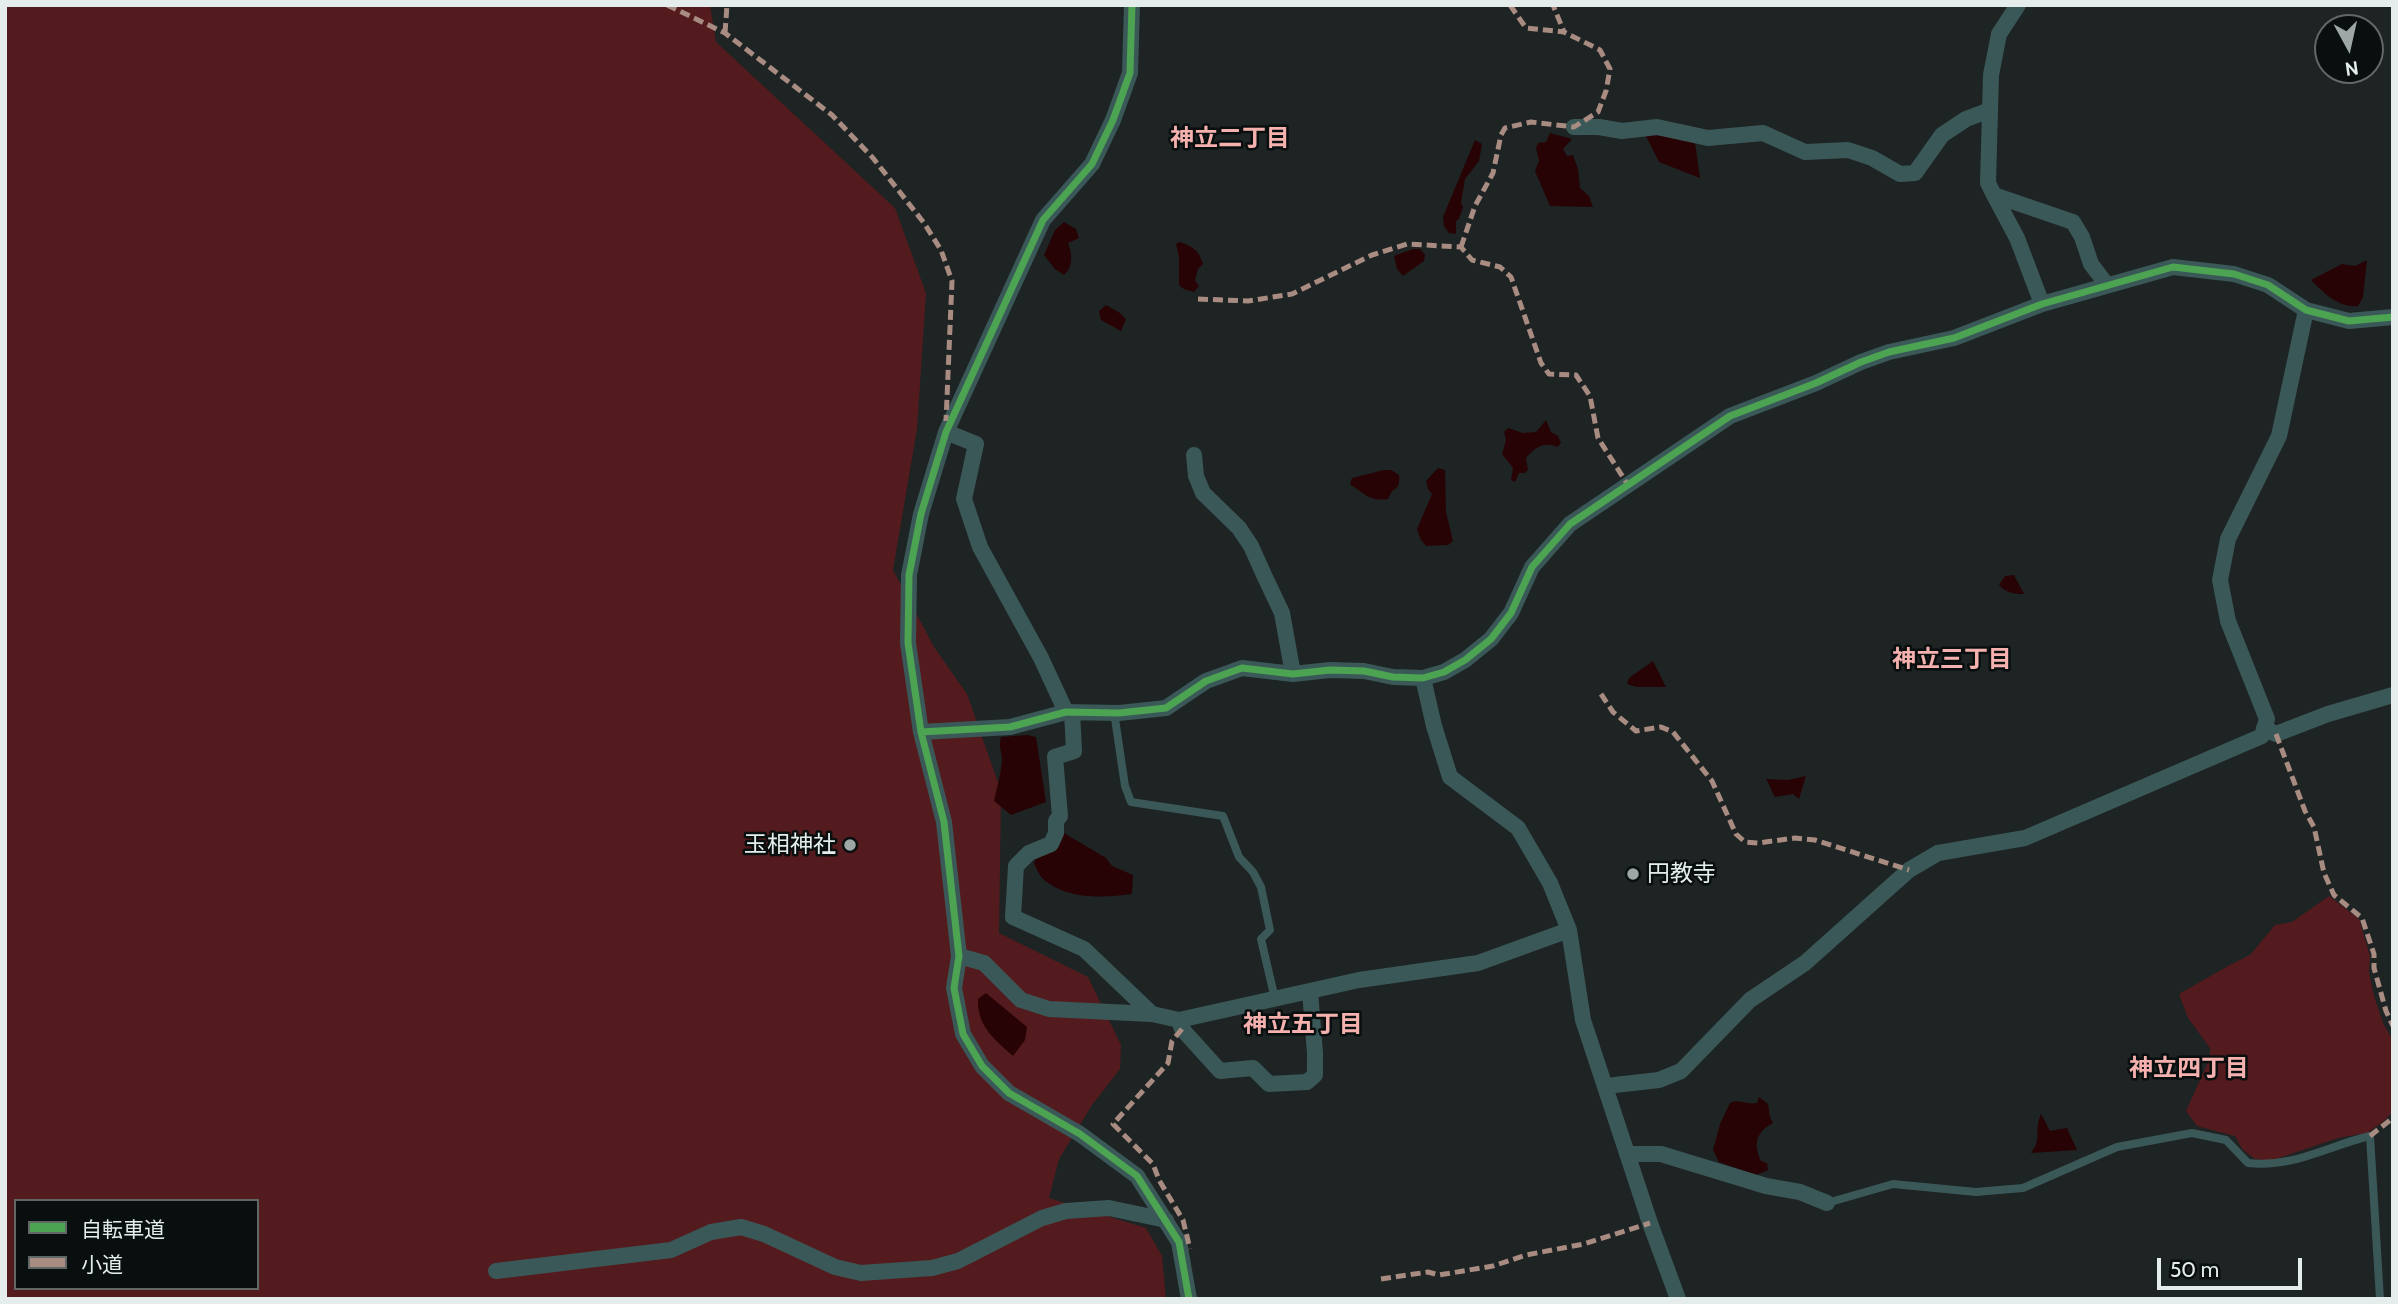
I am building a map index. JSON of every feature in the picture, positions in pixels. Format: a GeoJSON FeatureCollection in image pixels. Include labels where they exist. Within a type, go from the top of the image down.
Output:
{"type":"FeatureCollection","features":[{"type":"Feature","properties":{"kind":"street"},"geometry":{"type":"LineString","coordinates":[[1132,5],[1130,73],[1113,120],[1092,164],[1043,220],[946,432],[921,514],[909,575],[908,643],[921,732],[944,822],[959,956],[954,988],[963,1034],[982,1066],[1009,1093],[1080,1134],[1137,1176],[1179,1241],[1189,1299]]}},
{"type":"Feature","properties":{"kind":"street"},"geometry":{"type":"LineString","coordinates":[[2018,5],[1999,34],[1991,75],[1988,183],[2017,238],[2042,304]]}},
{"type":"Feature","properties":{"kind":"street"},"geometry":{"type":"LineString","coordinates":[[1574,128],[1599,127],[1622,131],[1657,127],[1708,138],[1763,134],[1805,152],[1848,150],[1872,158],[1900,174],[1914,173],[1942,135],[1966,119],[1990,110]]}},
{"type":"Feature","properties":{"kind":"street"},"geometry":{"type":"LineString","coordinates":[[1994,195],[2073,222],[2082,237],[2091,264],[2107,285]]}},
{"type":"Feature","properties":{"kind":"street"},"geometry":{"type":"LineString","coordinates":[[921,732],[1010,727],[1069,712],[1166,708],[1206,681],[1242,668],[1293,674],[1330,670],[1364,671],[1393,677],[1423,678],[1444,672],[1465,660],[1491,639],[1511,614],[1532,567],[1570,524],[1730,416],[1889,352],[1954,338],[2042,304],[2107,285],[2173,267],[2234,274],[2268,285],[2306,310],[2349,321],[2393,317]]}},
{"type":"Feature","properties":{"kind":"street"},"geometry":{"type":"LineString","coordinates":[[1606,1086],[1658,1080],[1681,1070],[1750,1000],[1805,963],[1909,870],[1938,853],[2025,838],[2262,736],[2267,719],[2228,621],[2220,580],[2228,539],[2279,436],[2306,310]]}},
{"type":"Feature","properties":{"kind":"street"},"geometry":{"type":"LineString","coordinates":[[946,432],[976,444],[964,499],[980,547],[1069,712],[1074,751],[1055,757],[1060,816],[1056,821],[1056,833],[1051,844],[1028,853],[1016,866],[1013,917],[1084,949],[1152,1014]]}},
{"type":"Feature","properties":{"kind":"street"},"geometry":{"type":"LineString","coordinates":[[1194,455],[1196,476],[1203,494],[1238,528],[1251,546],[1282,613],[1293,674]]}},
{"type":"Feature","properties":{"kind":"street"},"geometry":{"type":"LineString","coordinates":[[1423,678],[1450,777],[1518,828],[1550,883],[1569,930],[1583,1020],[1678,1299]]}},
{"type":"Feature","properties":{"kind":"street"},"geometry":{"type":"LineString","coordinates":[[2264,728],[2276,733],[2393,695]]}},
{"type":"Feature","properties":{"kind":"street"},"geometry":{"type":"LineString","coordinates":[[959,956],[984,963],[1021,1000],[1049,1009],[1152,1014],[1180,1020],[1359,980],[1478,963],[1569,930]]}},
{"type":"Feature","properties":{"kind":"street"},"geometry":{"type":"LineString","coordinates":[[1180,1020],[1181,1029],[1220,1070],[1253,1068],[1269,1084],[1307,1082],[1315,1075],[1310,992]]}},
{"type":"Feature","properties":{"kind":"street"},"geometry":{"type":"LineString","coordinates":[[1627,1154],[1661,1154],[1766,1186],[1800,1192],[1827,1203]]}},
{"type":"Feature","properties":{"kind":"street"},"geometry":{"type":"LineString","coordinates":[[496,1271],[671,1250],[710,1232],[741,1227],[764,1234],[835,1268],[861,1273],[932,1268],[958,1261],[1042,1217],[1066,1211],[1109,1208],[1166,1220]]}},
{"type":"Feature","properties":{"kind":"lane"},"geometry":{"type":"LineString","coordinates":[[1114,712],[1125,786],[1131,802],[1223,817],[1239,857],[1253,872],[1261,887],[1270,930],[1261,939],[1275,999]]}},
{"type":"Feature","properties":{"kind":"lane"},"geometry":{"type":"LineString","coordinates":[[1827,1203],[1893,1184],[1976,1192],[2023,1188],[2117,1147],[2192,1133],[2226,1140],[2248,1163],[2267,1165],[2316,1155],[2342,1143],[2370,1136],[2380,1299]]}},
{"type":"Feature","properties":{"kind":"shaded area"},"geometry":{"type":"Polygon","coordinates":[[[5,5],[710,5],[716,42],[895,208],[926,293],[917,429],[893,570],[934,647],[967,694],[1001,791],[999,933],[1088,977],[1121,1045],[1120,1069],[1092,1105],[1059,1159],[1049,1198],[1146,1228],[1162,1256],[1166,1299],[5,1299],[5,5]]]}},
{"type":"Feature","properties":{"kind":"shaded area"},"geometry":{"type":"Polygon","coordinates":[[[1647,132],[1695,143],[1700,178],[1659,162],[1646,136],[1647,132]]]}},
{"type":"Feature","properties":{"kind":"shaded area"},"geometry":{"type":"Polygon","coordinates":[[[1550,133],[1572,139],[1563,149],[1567,156],[1573,155],[1580,188],[1589,196],[1593,207],[1550,206],[1535,171],[1539,161],[1536,148],[1538,143],[1546,142],[1550,133]]]}},
{"type":"Feature","properties":{"kind":"shaded area"},"geometry":{"type":"Polygon","coordinates":[[[1475,140],[1482,144],[1479,161],[1465,179],[1461,203],[1463,207],[1456,221],[1456,234],[1449,233],[1444,226],[1443,217],[1475,140]]]}},
{"type":"Feature","properties":{"kind":"shaded area"},"geometry":{"type":"Polygon","coordinates":[[[1064,222],[1076,229],[1079,238],[1068,243],[1071,260],[1064,275],[1055,269],[1044,255],[1055,230],[1064,222]]]}},
{"type":"Feature","properties":{"kind":"shaded area"},"geometry":{"type":"Polygon","coordinates":[[[1180,242],[1195,250],[1203,264],[1198,269],[1195,280],[1199,286],[1194,292],[1179,285],[1176,244],[1180,242]]]}},
{"type":"Feature","properties":{"kind":"shaded area"},"geometry":{"type":"Polygon","coordinates":[[[1420,249],[1425,255],[1424,261],[1403,276],[1397,269],[1394,256],[1420,249]]]}},
{"type":"Feature","properties":{"kind":"shaded area"},"geometry":{"type":"Polygon","coordinates":[[[2367,260],[2363,297],[2358,306],[2338,302],[2311,280],[2342,264],[2355,266],[2367,260]]]}},
{"type":"Feature","properties":{"kind":"shaded area"},"geometry":{"type":"Polygon","coordinates":[[[1106,305],[1126,319],[1121,331],[1101,320],[1099,311],[1106,305]]]}},
{"type":"Feature","properties":{"kind":"shaded area"},"geometry":{"type":"Polygon","coordinates":[[[1546,420],[1551,432],[1558,436],[1561,443],[1557,447],[1544,445],[1536,449],[1526,458],[1528,470],[1519,473],[1515,482],[1511,480],[1513,468],[1502,454],[1506,440],[1504,432],[1508,428],[1523,433],[1536,432],[1546,420]]]}},
{"type":"Feature","properties":{"kind":"shaded area"},"geometry":{"type":"Polygon","coordinates":[[[1438,468],[1445,470],[1446,512],[1453,541],[1448,545],[1426,546],[1417,529],[1432,494],[1426,481],[1438,468]]]}},
{"type":"Feature","properties":{"kind":"shaded area"},"geometry":{"type":"Polygon","coordinates":[[[1391,470],[1399,475],[1399,484],[1388,499],[1372,498],[1350,484],[1352,478],[1391,470]]]}},
{"type":"Feature","properties":{"kind":"shaded area"},"geometry":{"type":"Polygon","coordinates":[[[2014,575],[2024,594],[2004,590],[1999,585],[2005,576],[2014,575]]]}},
{"type":"Feature","properties":{"kind":"shaded area"},"geometry":{"type":"Polygon","coordinates":[[[1653,661],[1666,687],[1637,687],[1627,684],[1629,678],[1653,661]]]}},
{"type":"Feature","properties":{"kind":"shaded area"},"geometry":{"type":"Polygon","coordinates":[[[1001,737],[1036,737],[1046,802],[1011,815],[994,801],[1002,757],[1000,740],[1001,737]]]}},
{"type":"Feature","properties":{"kind":"shaded area"},"geometry":{"type":"Polygon","coordinates":[[[1806,776],[1799,799],[1793,794],[1775,797],[1766,779],[1788,780],[1806,776]]]}},
{"type":"Feature","properties":{"kind":"shaded area"},"geometry":{"type":"Polygon","coordinates":[[[1064,833],[1106,858],[1112,866],[1133,875],[1132,894],[1073,894],[1042,878],[1034,864],[1036,855],[1059,843],[1064,833]]]}},
{"type":"Feature","properties":{"kind":"shaded area"},"geometry":{"type":"Polygon","coordinates":[[[2329,896],[2359,919],[2370,956],[2369,972],[2374,996],[2383,1023],[2393,1041],[2393,1111],[2367,1133],[2338,1138],[2270,1161],[2255,1159],[2243,1150],[2235,1136],[2197,1126],[2186,1111],[2210,1058],[2210,1048],[2188,1018],[2179,994],[2250,955],[2275,925],[2292,922],[2329,896]]]}},
{"type":"Feature","properties":{"kind":"shaded area"},"geometry":{"type":"Polygon","coordinates":[[[986,993],[1027,1027],[1025,1040],[1013,1056],[988,1031],[980,1017],[978,999],[986,993]]]}},
{"type":"Feature","properties":{"kind":"shaded area"},"geometry":{"type":"Polygon","coordinates":[[[1759,1097],[1768,1104],[1773,1123],[1763,1130],[1757,1144],[1761,1161],[1767,1163],[1768,1170],[1756,1175],[1719,1162],[1713,1150],[1720,1124],[1730,1103],[1757,1103],[1759,1097]]]}},
{"type":"Feature","properties":{"kind":"shaded area"},"geometry":{"type":"Polygon","coordinates":[[[2041,1114],[2050,1131],[2067,1128],[2077,1150],[2031,1153],[2035,1147],[2041,1114]]]}},
{"type":"Feature","properties":{"kind":"marked path"},"geometry":{"type":"LineString","coordinates":[[667,5],[725,33],[832,115],[873,158],[924,223],[941,250],[952,281],[946,421]]}},
{"type":"Feature","properties":{"kind":"marked path"},"geometry":{"type":"LineString","coordinates":[[725,33],[727,5]]}},
{"type":"Feature","properties":{"kind":"marked path"},"geometry":{"type":"LineString","coordinates":[[1510,5],[1526,28],[1564,32],[1553,5]]}},
{"type":"Feature","properties":{"kind":"marked path"},"geometry":{"type":"LineString","coordinates":[[1461,247],[1475,206],[1493,173],[1505,128],[1531,122],[1574,127],[1598,112],[1610,69],[1600,50],[1564,32]]}},
{"type":"Feature","properties":{"kind":"marked path"},"geometry":{"type":"LineString","coordinates":[[1198,299],[1248,301],[1292,294],[1372,255],[1407,244],[1461,247],[1472,260],[1500,267],[1511,277],[1541,363],[1549,374],[1576,375],[1590,396],[1598,438],[1628,485]]}},
{"type":"Feature","properties":{"kind":"marked path"},"geometry":{"type":"LineString","coordinates":[[1601,694],[1613,712],[1636,731],[1661,727],[1673,732],[1712,781],[1736,834],[1745,842],[1795,838],[1815,840],[1909,870]]}},
{"type":"Feature","properties":{"kind":"marked path"},"geometry":{"type":"LineString","coordinates":[[2276,734],[2305,811],[2314,827],[2324,873],[2334,895],[2362,918],[2374,954],[2374,968],[2386,1011],[2393,1026]]}},
{"type":"Feature","properties":{"kind":"marked path"},"geometry":{"type":"LineString","coordinates":[[1182,1029],[1172,1041],[1168,1063],[1113,1124],[1153,1164],[1159,1180],[1183,1220],[1190,1249]]}},
{"type":"Feature","properties":{"kind":"marked path"},"geometry":{"type":"LineString","coordinates":[[2370,1136],[2393,1118]]}},
{"type":"Feature","properties":{"kind":"marked path"},"geometry":{"type":"LineString","coordinates":[[1381,1279],[1428,1272],[1439,1275],[1493,1266],[1526,1255],[1584,1244],[1650,1223]]}},
{"type":"Feature","properties":{"kind":"cycle path"},"geometry":{"type":"LineString","coordinates":[[1132,5],[1130,73],[1113,120],[1092,164],[1043,220],[946,432],[921,514],[909,575],[908,643],[921,732],[944,822],[959,956],[954,988],[963,1034],[982,1066],[1009,1093],[1080,1134],[1137,1176],[1179,1242],[1189,1299]]}},
{"type":"Feature","properties":{"kind":"cycle path"},"geometry":{"type":"LineString","coordinates":[[921,732],[1010,727],[1066,712],[1119,713],[1166,708],[1206,681],[1242,668],[1293,674],[1330,670],[1364,671],[1393,677],[1423,678],[1444,672],[1465,660],[1491,639],[1511,613],[1532,567],[1570,524],[1730,416],[1889,352],[1954,338],[2042,304],[2173,267],[2234,274],[2268,285],[2306,310],[2349,321],[2393,317]]}},
{"type":"Feature","properties":{"kind":"place","name":"玉相神社"},"geometry":{"type":"Point","coordinates":[850,845]}},
{"type":"Feature","properties":{"kind":"place","name":"円教寺"},"geometry":{"type":"Point","coordinates":[1633,874]}},
{"type":"Feature","properties":{"kind":"district","name":"神立二丁目"},"geometry":{"type":"Point","coordinates":[1230,139]}},
{"type":"Feature","properties":{"kind":"district","name":"神立三丁目"},"geometry":{"type":"Point","coordinates":[1952,660]}},
{"type":"Feature","properties":{"kind":"district","name":"神立五丁目"},"geometry":{"type":"Point","coordinates":[1303,1025]}},
{"type":"Feature","properties":{"kind":"district","name":"神立四丁目"},"geometry":{"type":"Point","coordinates":[2189,1069]}}]}
